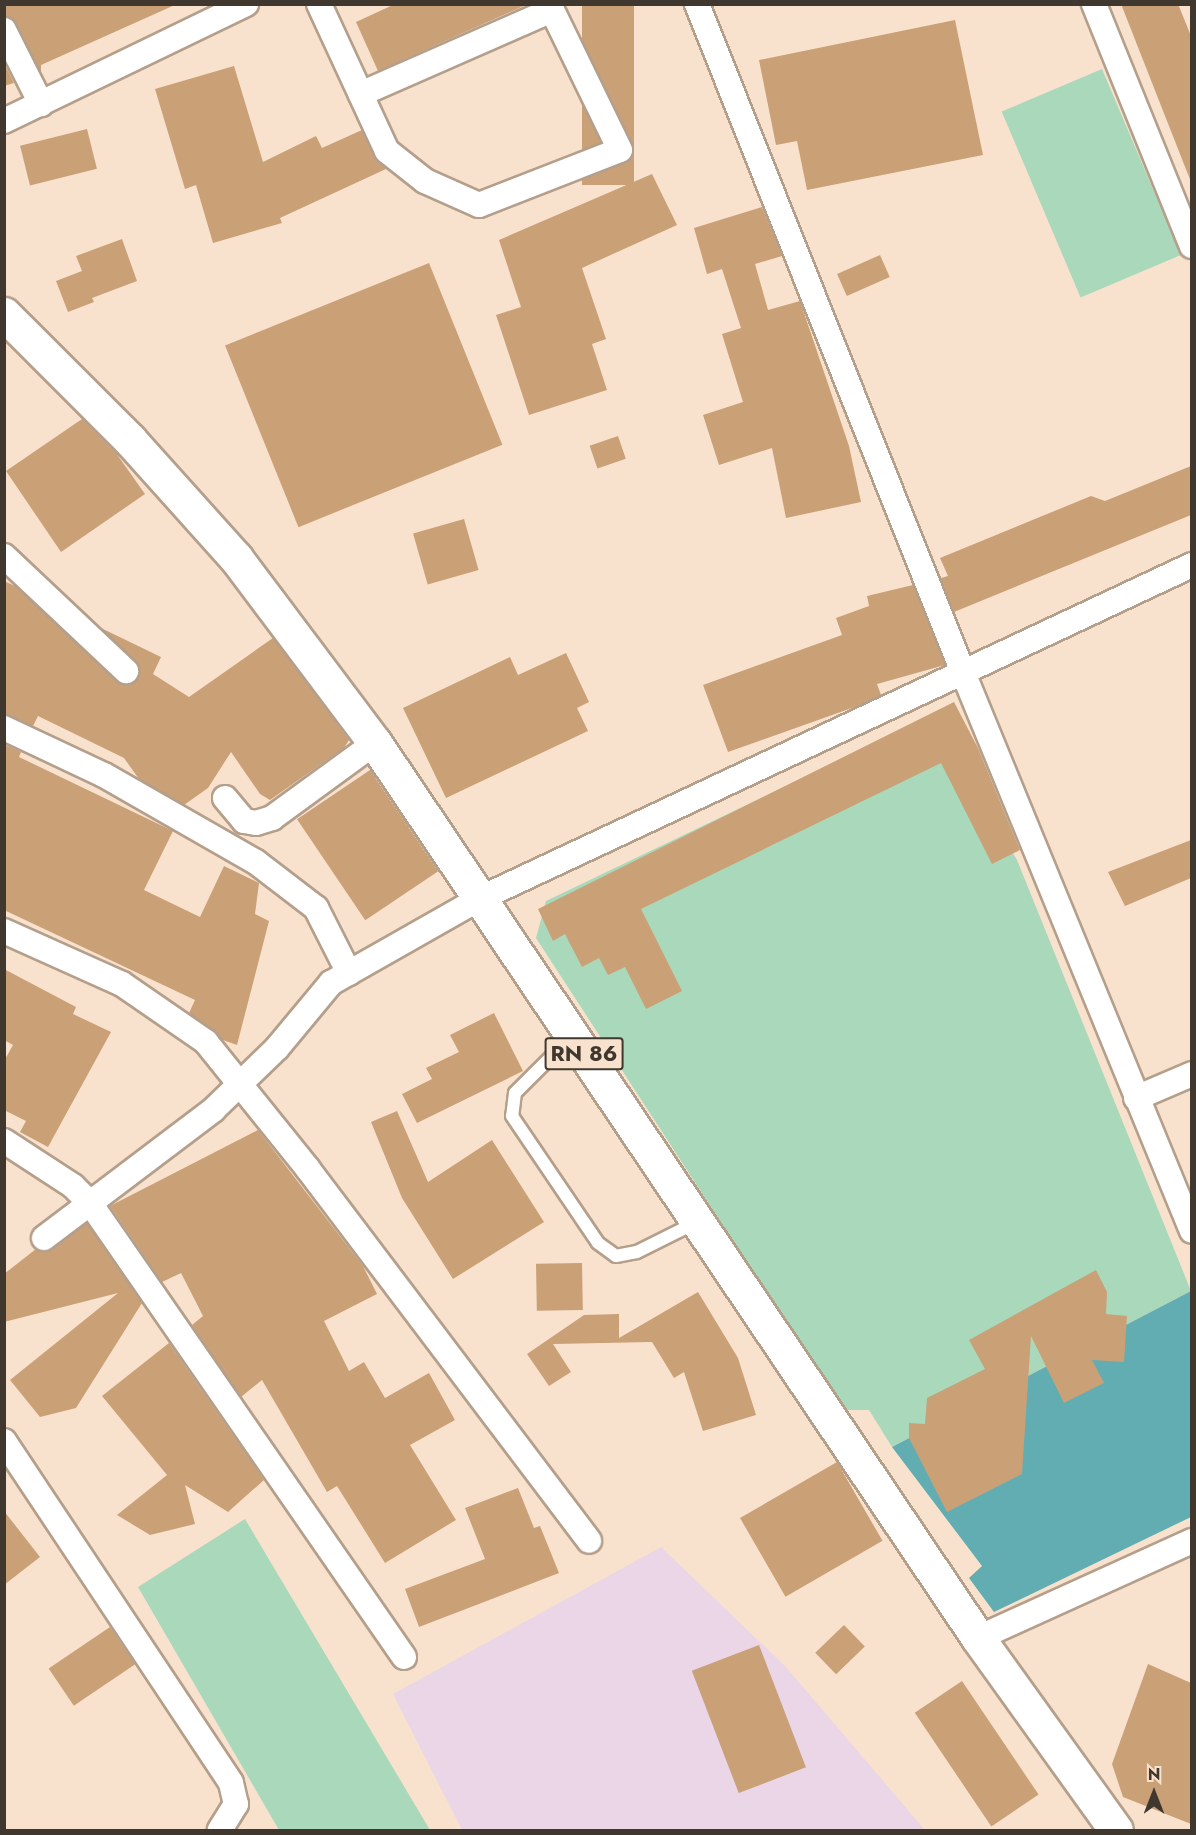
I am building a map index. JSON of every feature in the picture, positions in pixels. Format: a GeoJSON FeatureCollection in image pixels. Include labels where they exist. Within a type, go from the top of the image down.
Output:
{"type":"FeatureCollection","features":[{"type":"Feature","properties":{"kind":"main road","name":"RN 86"},"geometry":{"type":"LineString","coordinates":[[4,314],[130,440],[236,558],[375,743],[978,1638],[1116,1830]]}},
{"type":"Feature","properties":{"kind":"street"},"geometry":{"type":"LineString","coordinates":[[4,121],[246,4]]}},
{"type":"Feature","properties":{"kind":"street"},"geometry":{"type":"LineString","coordinates":[[319,4],[387,151],[425,181],[479,205],[620,150],[552,10],[361,94]]}},
{"type":"Feature","properties":{"kind":"street"},"geometry":{"type":"LineString","coordinates":[[697,4],[962,670],[1191,1231]]}},
{"type":"Feature","properties":{"kind":"street"},"geometry":{"type":"LineString","coordinates":[[1094,4],[1191,246]]}},
{"type":"Feature","properties":{"kind":"street"},"geometry":{"type":"LineString","coordinates":[[4,30],[41,104]]}},
{"type":"Feature","properties":{"kind":"street"},"geometry":{"type":"LineString","coordinates":[[4,556],[126,671]]}},
{"type":"Feature","properties":{"kind":"street"},"geometry":{"type":"LineString","coordinates":[[44,1238],[213,1110],[277,1048],[331,983],[479,899],[962,670],[1191,565]]}},
{"type":"Feature","properties":{"kind":"street"},"geometry":{"type":"LineString","coordinates":[[4,728],[104,775],[256,862],[316,908],[349,973]]}},
{"type":"Feature","properties":{"kind":"street"},"geometry":{"type":"LineString","coordinates":[[225,798],[244,821],[256,823],[272,818],[375,743]]}},
{"type":"Feature","properties":{"kind":"street"},"geometry":{"type":"LineString","coordinates":[[4,931],[122,984],[206,1042],[590,1541]]}},
{"type":"Feature","properties":{"kind":"street"},"geometry":{"type":"LineString","coordinates":[[1136,1098],[1191,1074]]}},
{"type":"Feature","properties":{"kind":"street"},"geometry":{"type":"LineString","coordinates":[[4,1141],[73,1186],[90,1203],[404,1657]]}},
{"type":"Feature","properties":{"kind":"street"},"geometry":{"type":"LineString","coordinates":[[4,1441],[231,1783],[236,1804],[220,1830]]}},
{"type":"Feature","properties":{"kind":"street"},"geometry":{"type":"LineString","coordinates":[[978,1638],[1191,1541]]}},
{"type":"Feature","properties":{"kind":"lane"},"geometry":{"type":"LineString","coordinates":[[572,1036],[515,1093],[512,1116],[598,1243],[616,1256],[637,1252],[697,1222]]}},
{"type":"Feature","properties":{"kind":"shaded area"},"geometry":{"type":"Polygon","coordinates":[[[661,1547],[786,1667],[925,1830],[462,1830],[393,1694],[661,1547]]]}},
{"type":"Feature","properties":{"kind":"green space"},"geometry":{"type":"Polygon","coordinates":[[[1102,69],[1181,255],[1081,298],[1002,112],[1102,69]]]}},
{"type":"Feature","properties":{"kind":"green space"},"geometry":{"type":"Polygon","coordinates":[[[932,716],[1017,860],[1191,1291],[892,1447],[869,1410],[843,1410],[536,938],[546,901],[932,716]]]}},
{"type":"Feature","properties":{"kind":"green space"},"geometry":{"type":"Polygon","coordinates":[[[245,1519],[430,1830],[279,1830],[138,1587],[245,1519]]]}},
{"type":"Feature","properties":{"kind":"water"},"geometry":{"type":"Polygon","coordinates":[[[1191,1291],[1191,1517],[994,1612],[969,1578],[982,1566],[892,1447],[1191,1291]]]}},
{"type":"Feature","properties":{"kind":"building"},"geometry":{"type":"Polygon","coordinates":[[[4,4],[177,4],[41,65],[41,73],[17,24],[4,16],[4,4]]]}},
{"type":"Feature","properties":{"kind":"building"},"geometry":{"type":"Polygon","coordinates":[[[395,4],[528,4],[378,71],[356,22],[395,4]]]}},
{"type":"Feature","properties":{"kind":"building"},"geometry":{"type":"Polygon","coordinates":[[[582,4],[634,4],[634,185],[582,185],[582,4]]]}},
{"type":"Feature","properties":{"kind":"building"},"geometry":{"type":"Polygon","coordinates":[[[1121,4],[1178,4],[1191,36],[1191,182],[1121,4]]]}},
{"type":"Feature","properties":{"kind":"building"},"geometry":{"type":"Polygon","coordinates":[[[955,20],[983,155],[807,190],[797,141],[776,145],[759,60],[955,20]]]}},
{"type":"Feature","properties":{"kind":"building"},"geometry":{"type":"Polygon","coordinates":[[[4,63],[14,83],[4,86],[4,63]]]}},
{"type":"Feature","properties":{"kind":"building"},"geometry":{"type":"Polygon","coordinates":[[[234,66],[263,162],[316,136],[322,148],[362,130],[374,157],[386,169],[280,218],[282,223],[213,243],[196,185],[185,189],[155,89],[234,66]]]}},
{"type":"Feature","properties":{"kind":"building"},"geometry":{"type":"Polygon","coordinates":[[[87,129],[97,169],[30,185],[20,146],[87,129]]]}},
{"type":"Feature","properties":{"kind":"building"},"geometry":{"type":"Polygon","coordinates":[[[652,174],[677,225],[582,268],[606,339],[592,344],[607,390],[529,415],[496,315],[521,307],[499,240],[652,174]]]}},
{"type":"Feature","properties":{"kind":"building"},"geometry":{"type":"Polygon","coordinates":[[[762,207],[782,256],[755,264],[768,310],[800,301],[849,446],[861,502],[786,518],[772,448],[719,465],[703,415],[743,402],[722,334],[741,328],[722,269],[707,274],[694,228],[762,207]]]}},
{"type":"Feature","properties":{"kind":"building"},"geometry":{"type":"Polygon","coordinates":[[[122,239],[137,281],[92,298],[94,302],[68,312],[56,281],[82,271],[76,256],[122,239]]]}},
{"type":"Feature","properties":{"kind":"building"},"geometry":{"type":"Polygon","coordinates":[[[880,255],[890,277],[847,296],[837,274],[880,255]]]}},
{"type":"Feature","properties":{"kind":"building"},"geometry":{"type":"Polygon","coordinates":[[[429,263],[502,445],[298,527],[225,345],[429,263]]]}},
{"type":"Feature","properties":{"kind":"building"},"geometry":{"type":"Polygon","coordinates":[[[82,419],[116,453],[145,494],[61,552],[6,471],[82,419]]]}},
{"type":"Feature","properties":{"kind":"building"},"geometry":{"type":"Polygon","coordinates":[[[618,436],[626,459],[597,468],[590,446],[618,436]]]}},
{"type":"Feature","properties":{"kind":"building"},"geometry":{"type":"Polygon","coordinates":[[[1191,466],[1191,515],[954,612],[941,578],[948,576],[940,558],[1091,496],[1105,501],[1191,466]]]}},
{"type":"Feature","properties":{"kind":"building"},"geometry":{"type":"Polygon","coordinates":[[[464,519],[479,570],[428,585],[413,534],[464,519]]]}},
{"type":"Feature","properties":{"kind":"building"},"geometry":{"type":"Polygon","coordinates":[[[4,581],[15,586],[123,685],[137,680],[139,666],[101,628],[161,657],[153,674],[189,697],[273,638],[349,740],[344,748],[270,800],[260,794],[231,752],[208,788],[184,805],[139,779],[124,758],[38,716],[33,726],[4,714],[4,581]]]}},
{"type":"Feature","properties":{"kind":"building"},"geometry":{"type":"Polygon","coordinates":[[[913,585],[945,665],[877,684],[881,695],[863,704],[728,752],[703,685],[842,635],[836,618],[869,606],[867,596],[913,585]]]}},
{"type":"Feature","properties":{"kind":"building"},"geometry":{"type":"Polygon","coordinates":[[[566,653],[589,702],[577,708],[588,731],[446,798],[403,708],[510,657],[518,675],[566,653]]]}},
{"type":"Feature","properties":{"kind":"building"},"geometry":{"type":"Polygon","coordinates":[[[954,702],[978,748],[1020,850],[992,864],[941,763],[641,909],[682,991],[646,1009],[625,967],[608,975],[599,958],[582,967],[565,934],[553,941],[538,909],[954,702]]]}},
{"type":"Feature","properties":{"kind":"building"},"geometry":{"type":"Polygon","coordinates":[[[4,744],[21,752],[19,757],[173,831],[144,890],[200,917],[224,866],[259,883],[255,914],[269,921],[237,1045],[223,1040],[189,1013],[195,1000],[4,910],[4,744]]]}},
{"type":"Feature","properties":{"kind":"building"},"geometry":{"type":"Polygon","coordinates":[[[370,770],[438,871],[365,920],[297,819],[370,770]]]}},
{"type":"Feature","properties":{"kind":"building"},"geometry":{"type":"Polygon","coordinates":[[[1191,840],[1191,878],[1125,906],[1108,872],[1191,840]]]}},
{"type":"Feature","properties":{"kind":"building"},"geometry":{"type":"Polygon","coordinates":[[[4,969],[76,1007],[73,1014],[111,1032],[48,1147],[20,1132],[26,1121],[4,1110],[4,1061],[13,1045],[4,1040],[4,969]]]}},
{"type":"Feature","properties":{"kind":"building"},"geometry":{"type":"Polygon","coordinates":[[[494,1013],[523,1071],[417,1123],[402,1094],[432,1079],[426,1068],[459,1052],[450,1035],[494,1013]]]}},
{"type":"Feature","properties":{"kind":"building"},"geometry":{"type":"Polygon","coordinates":[[[397,1111],[428,1182],[492,1140],[544,1222],[453,1279],[402,1198],[371,1122],[397,1111]]]}},
{"type":"Feature","properties":{"kind":"building"},"geometry":{"type":"Polygon","coordinates":[[[258,1130],[363,1266],[377,1294],[324,1321],[349,1371],[364,1362],[385,1398],[429,1373],[455,1420],[410,1445],[456,1520],[385,1563],[337,1486],[327,1492],[262,1380],[241,1397],[192,1325],[203,1316],[181,1273],[162,1282],[110,1206],[258,1130]]]}},
{"type":"Feature","properties":{"kind":"building"},"geometry":{"type":"Polygon","coordinates":[[[87,1223],[142,1303],[76,1408],[40,1417],[10,1380],[118,1293],[4,1322],[4,1274],[36,1249],[52,1250],[87,1223]]]}},
{"type":"Feature","properties":{"kind":"building"},"geometry":{"type":"Polygon","coordinates":[[[582,1263],[583,1310],[537,1311],[536,1264],[582,1263]]]}},
{"type":"Feature","properties":{"kind":"building"},"geometry":{"type":"Polygon","coordinates":[[[1096,1270],[1107,1292],[1106,1314],[1127,1316],[1124,1362],[1092,1360],[1104,1383],[1064,1403],[1031,1336],[1022,1474],[947,1512],[909,1438],[909,1423],[925,1424],[927,1398],[985,1369],[969,1340],[1096,1270]]]}},
{"type":"Feature","properties":{"kind":"building"},"geometry":{"type":"Polygon","coordinates":[[[698,1292],[738,1358],[756,1415],[703,1431],[684,1372],[674,1378],[652,1342],[553,1344],[571,1372],[549,1386],[527,1354],[584,1315],[619,1314],[619,1338],[698,1292]]]}},
{"type":"Feature","properties":{"kind":"building"},"geometry":{"type":"Polygon","coordinates":[[[169,1343],[264,1480],[228,1512],[185,1485],[195,1524],[150,1535],[117,1515],[167,1475],[102,1396],[169,1343]]]}},
{"type":"Feature","properties":{"kind":"building"},"geometry":{"type":"Polygon","coordinates":[[[837,1462],[883,1541],[786,1597],[740,1518],[837,1462]]]}},
{"type":"Feature","properties":{"kind":"building"},"geometry":{"type":"Polygon","coordinates":[[[518,1488],[534,1528],[540,1526],[559,1573],[419,1627],[405,1589],[485,1559],[465,1508],[518,1488]]]}},
{"type":"Feature","properties":{"kind":"building"},"geometry":{"type":"Polygon","coordinates":[[[4,1511],[40,1557],[4,1585],[4,1511]]]}},
{"type":"Feature","properties":{"kind":"building"},"geometry":{"type":"Polygon","coordinates":[[[844,1625],[865,1647],[836,1674],[815,1653],[844,1625]]]}},
{"type":"Feature","properties":{"kind":"building"},"geometry":{"type":"Polygon","coordinates":[[[110,1627],[135,1664],[74,1706],[49,1668],[110,1627]]]}},
{"type":"Feature","properties":{"kind":"building"},"geometry":{"type":"Polygon","coordinates":[[[759,1645],[806,1767],[739,1793],[692,1671],[759,1645]]]}},
{"type":"Feature","properties":{"kind":"building"},"geometry":{"type":"Polygon","coordinates":[[[1148,1664],[1191,1683],[1191,1824],[1123,1797],[1112,1764],[1148,1664]]]}},
{"type":"Feature","properties":{"kind":"building"},"geometry":{"type":"Polygon","coordinates":[[[962,1681],[1039,1795],[991,1826],[915,1713],[962,1681]]]}}]}
